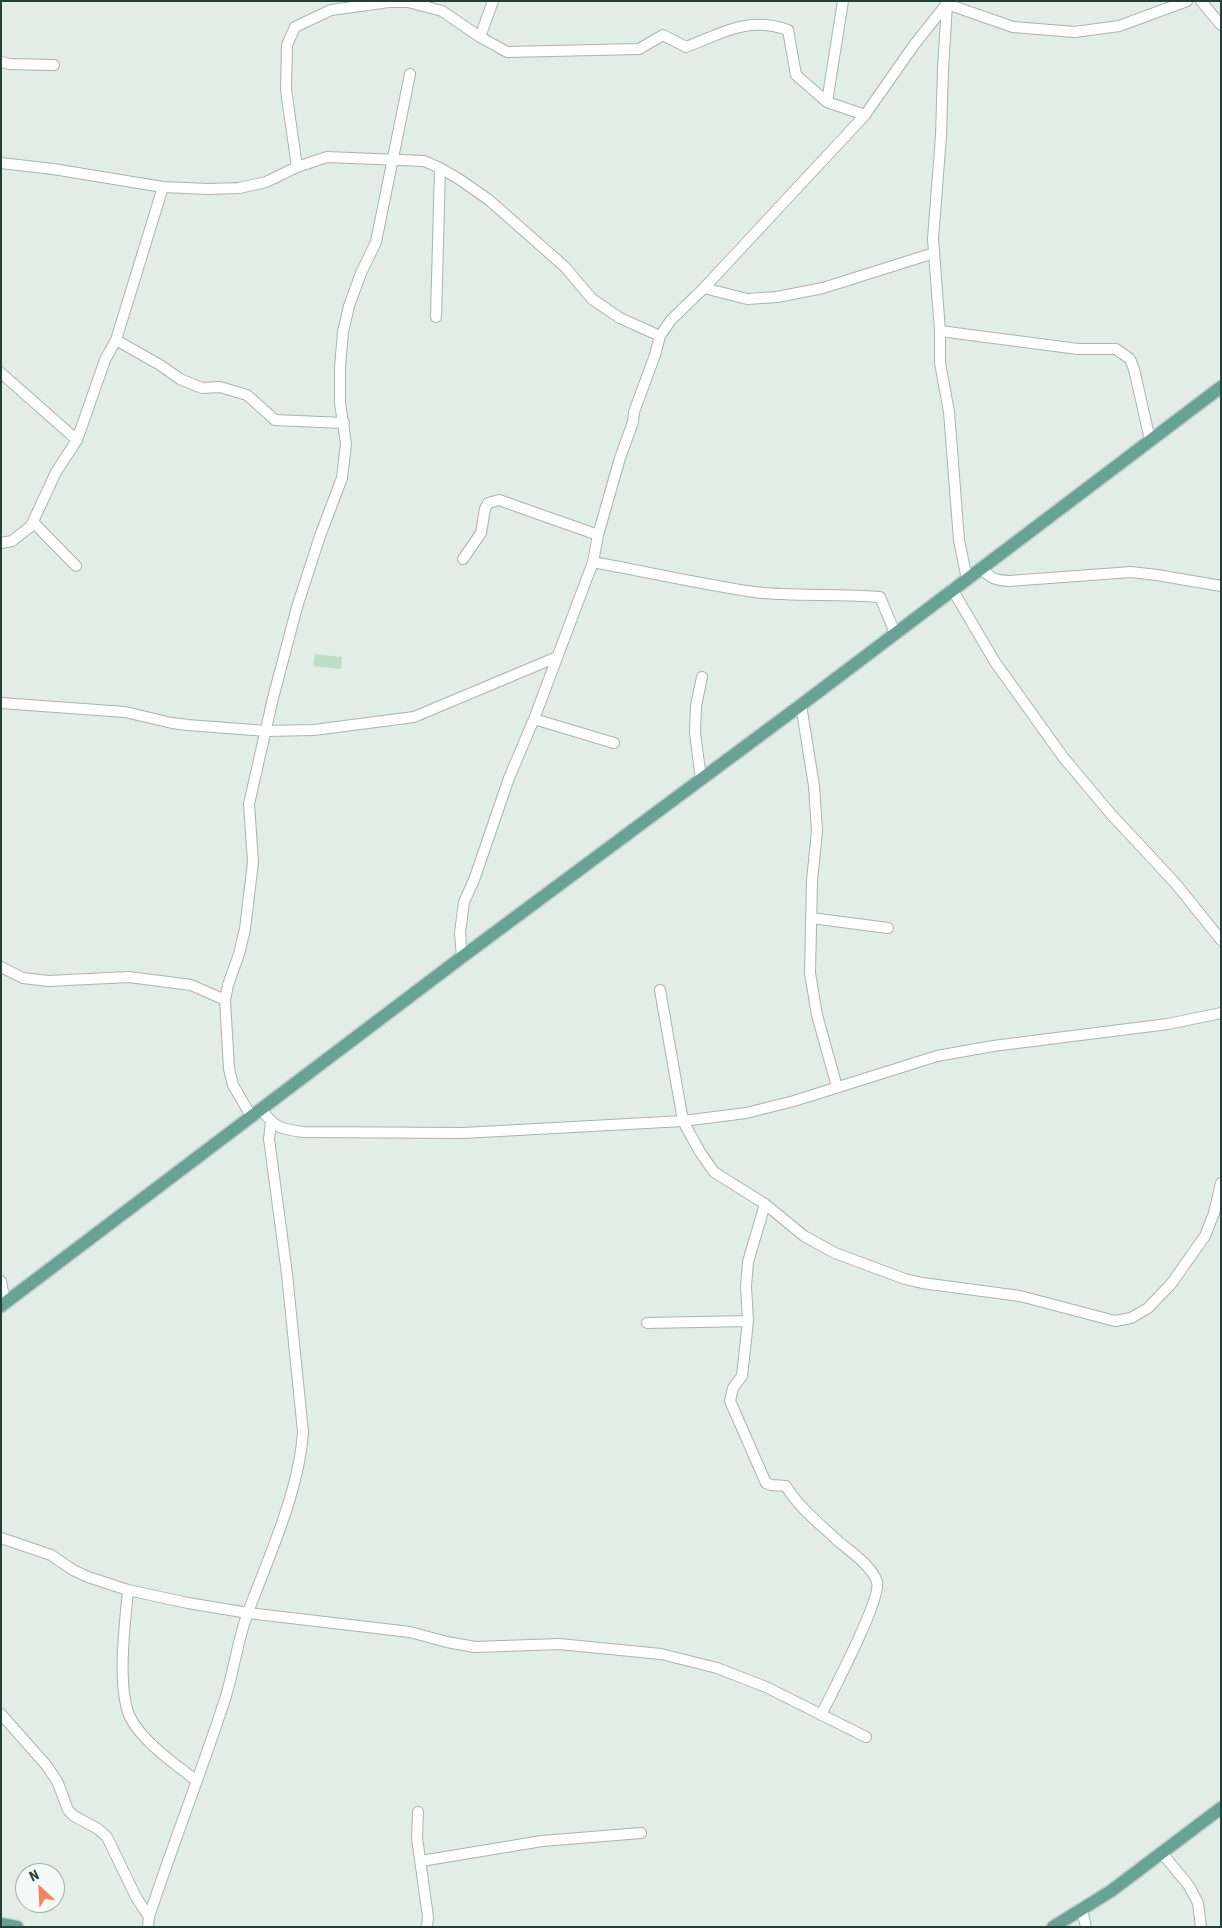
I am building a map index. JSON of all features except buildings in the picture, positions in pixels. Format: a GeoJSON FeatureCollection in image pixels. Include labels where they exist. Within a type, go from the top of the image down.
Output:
{"type":"FeatureCollection","features":[{"type":"Feature","properties":{"kind":"main road"},"geometry":{"type":"LineString","coordinates":[[3,1305],[256,1112],[802,705],[1221,387]]}},
{"type":"Feature","properties":{"kind":"main road"},"geometry":{"type":"LineString","coordinates":[[1053,1927],[1082,1910],[1221,1808]]}},
{"type":"Feature","properties":{"kind":"main road"},"geometry":{"type":"LineString","coordinates":[[1,1924],[17,1927]]}},
{"type":"Feature","properties":{"kind":"street"},"geometry":{"type":"LineString","coordinates":[[480,37],[492,1]]}},
{"type":"Feature","properties":{"kind":"street"},"geometry":{"type":"LineString","coordinates":[[827,102],[843,1]]}},
{"type":"Feature","properties":{"kind":"street"},"geometry":{"type":"LineString","coordinates":[[948,2],[1013,27],[1075,32],[1119,26],[1187,1]]}},
{"type":"Feature","properties":{"kind":"street"},"geometry":{"type":"LineString","coordinates":[[1201,1],[1221,25]]}},
{"type":"Feature","properties":{"kind":"street"},"geometry":{"type":"LineString","coordinates":[[297,167],[286,90],[287,45],[295,27],[331,10],[389,2],[408,2],[442,11],[480,37],[507,52],[639,49],[663,35],[686,47],[728,29],[750,24],[780,27],[788,30],[796,75],[827,102],[866,115]]}},
{"type":"Feature","properties":{"kind":"street"},"geometry":{"type":"LineString","coordinates":[[462,957],[460,933],[464,902],[481,862],[489,832],[509,778],[534,719],[593,562],[598,535],[620,458],[660,336],[671,320],[704,288],[866,115],[914,45],[948,2]]}},
{"type":"Feature","properties":{"kind":"street"},"geometry":{"type":"LineString","coordinates":[[948,2],[933,239],[940,331],[940,363],[949,412],[959,540],[967,579]]}},
{"type":"Feature","properties":{"kind":"street"},"geometry":{"type":"LineString","coordinates":[[1,62],[54,65]]}},
{"type":"Feature","properties":{"kind":"street"},"geometry":{"type":"LineString","coordinates":[[410,74],[376,242],[360,273],[343,332],[340,394],[346,444],[342,478],[320,536],[298,607],[273,698],[250,804],[252,862],[245,929],[225,1000],[229,1070],[233,1085],[256,1112],[282,1129],[303,1132],[463,1133],[683,1120],[746,1114],[937,1056],[993,1046],[1168,1024],[1221,1013]]}},
{"type":"Feature","properties":{"kind":"street"},"geometry":{"type":"LineString","coordinates":[[1,163],[163,186],[208,189],[239,188],[266,182],[297,167],[327,158],[424,161],[440,168],[489,200],[566,267],[592,299],[620,318],[660,336]]}},
{"type":"Feature","properties":{"kind":"street"},"geometry":{"type":"LineString","coordinates":[[436,317],[440,168]]}},
{"type":"Feature","properties":{"kind":"street"},"geometry":{"type":"LineString","coordinates":[[1,543],[12,541],[31,526],[56,472],[77,440],[105,360],[116,340],[163,186]]}},
{"type":"Feature","properties":{"kind":"street"},"geometry":{"type":"LineString","coordinates":[[704,288],[748,299],[777,297],[823,288],[934,252]]}},
{"type":"Feature","properties":{"kind":"street"},"geometry":{"type":"LineString","coordinates":[[940,331],[1078,349],[1116,349],[1130,359],[1134,369],[1150,440]]}},
{"type":"Feature","properties":{"kind":"street"},"geometry":{"type":"LineString","coordinates":[[116,340],[180,378],[202,388],[220,387],[247,395],[275,420],[344,423]]}},
{"type":"Feature","properties":{"kind":"street"},"geometry":{"type":"LineString","coordinates":[[1,373],[77,440]]}},
{"type":"Feature","properties":{"kind":"street"},"geometry":{"type":"LineString","coordinates":[[463,559],[481,533],[485,509],[492,500],[498,500],[598,535]]}},
{"type":"Feature","properties":{"kind":"street"},"geometry":{"type":"LineString","coordinates":[[33,522],[76,566]]}},
{"type":"Feature","properties":{"kind":"street"},"geometry":{"type":"LineString","coordinates":[[593,562],[756,592],[811,595],[849,594],[880,597],[895,633]]}},
{"type":"Feature","properties":{"kind":"street"},"geometry":{"type":"LineString","coordinates":[[982,568],[994,580],[1009,581],[1131,572],[1221,586]]}},
{"type":"Feature","properties":{"kind":"street"},"geometry":{"type":"LineString","coordinates":[[952,590],[995,662],[1063,757],[1110,813],[1176,884],[1221,940]]}},
{"type":"Feature","properties":{"kind":"street"},"geometry":{"type":"LineString","coordinates":[[1,703],[125,712],[172,723],[266,731],[314,730],[414,717],[556,657]]}},
{"type":"Feature","properties":{"kind":"street"},"geometry":{"type":"LineString","coordinates":[[701,779],[695,733],[696,706],[702,678]]}},
{"type":"Feature","properties":{"kind":"street"},"geometry":{"type":"LineString","coordinates":[[802,705],[814,786],[817,831],[812,881],[810,973],[817,1015],[837,1087]]}},
{"type":"Feature","properties":{"kind":"street"},"geometry":{"type":"LineString","coordinates":[[534,719],[614,743]]}},
{"type":"Feature","properties":{"kind":"street"},"geometry":{"type":"LineString","coordinates":[[811,918],[888,928]]}},
{"type":"Feature","properties":{"kind":"street"},"geometry":{"type":"LineString","coordinates":[[1,967],[23,978],[48,981],[129,977],[191,985],[225,1000]]}},
{"type":"Feature","properties":{"kind":"street"},"geometry":{"type":"LineString","coordinates":[[660,990],[683,1120],[700,1152],[714,1172],[765,1204],[804,1236],[835,1253],[905,1279],[1020,1296],[1115,1321],[1131,1318],[1148,1308],[1171,1284],[1205,1236],[1214,1213],[1221,1183]]}},
{"type":"Feature","properties":{"kind":"street"},"geometry":{"type":"LineString","coordinates":[[148,1922],[226,1695],[248,1613],[258,1591],[290,1495],[302,1449],[303,1432],[288,1274],[269,1139],[271,1122]]}},
{"type":"Feature","properties":{"kind":"street"},"geometry":{"type":"LineString","coordinates":[[765,1204],[748,1262],[746,1286],[748,1321],[742,1376],[733,1388],[730,1400],[766,1483],[786,1486],[801,1506],[873,1574],[878,1584],[876,1594],[856,1645],[821,1715]]}},
{"type":"Feature","properties":{"kind":"street"},"geometry":{"type":"LineString","coordinates":[[1,1281],[3,1305]]}},
{"type":"Feature","properties":{"kind":"street"},"geometry":{"type":"LineString","coordinates":[[647,1323],[748,1321]]}},
{"type":"Feature","properties":{"kind":"street"},"geometry":{"type":"LineString","coordinates":[[1,1538],[51,1555],[73,1570],[88,1577],[128,1590],[188,1603],[248,1613],[410,1632],[475,1647],[559,1644],[661,1654],[717,1668],[766,1687],[866,1737]]}},
{"type":"Feature","properties":{"kind":"street"},"geometry":{"type":"LineString","coordinates":[[128,1590],[123,1656],[125,1700],[130,1716],[140,1732],[197,1782]]}},
{"type":"Feature","properties":{"kind":"street"},"geometry":{"type":"LineString","coordinates":[[1,1714],[47,1766],[58,1783],[68,1810],[74,1816],[98,1829],[107,1837],[148,1922]]}},
{"type":"Feature","properties":{"kind":"street"},"geometry":{"type":"LineString","coordinates":[[418,1812],[417,1838],[428,1918],[427,1927]]}},
{"type":"Feature","properties":{"kind":"street"},"geometry":{"type":"LineString","coordinates":[[421,1861],[542,1841],[641,1833]]}},
{"type":"Feature","properties":{"kind":"street"},"geometry":{"type":"LineString","coordinates":[[1162,1853],[1194,1894],[1198,1903],[1201,1927]]}},
{"type":"Feature","properties":{"kind":"street"},"geometry":{"type":"LineString","coordinates":[[1082,1910],[1086,1927]]}},
{"type":"Feature","properties":{"kind":"green space"},"geometry":{"type":"Polygon","coordinates":[[[315,654],[342,657],[341,669],[313,666],[315,654]]]}}]}
